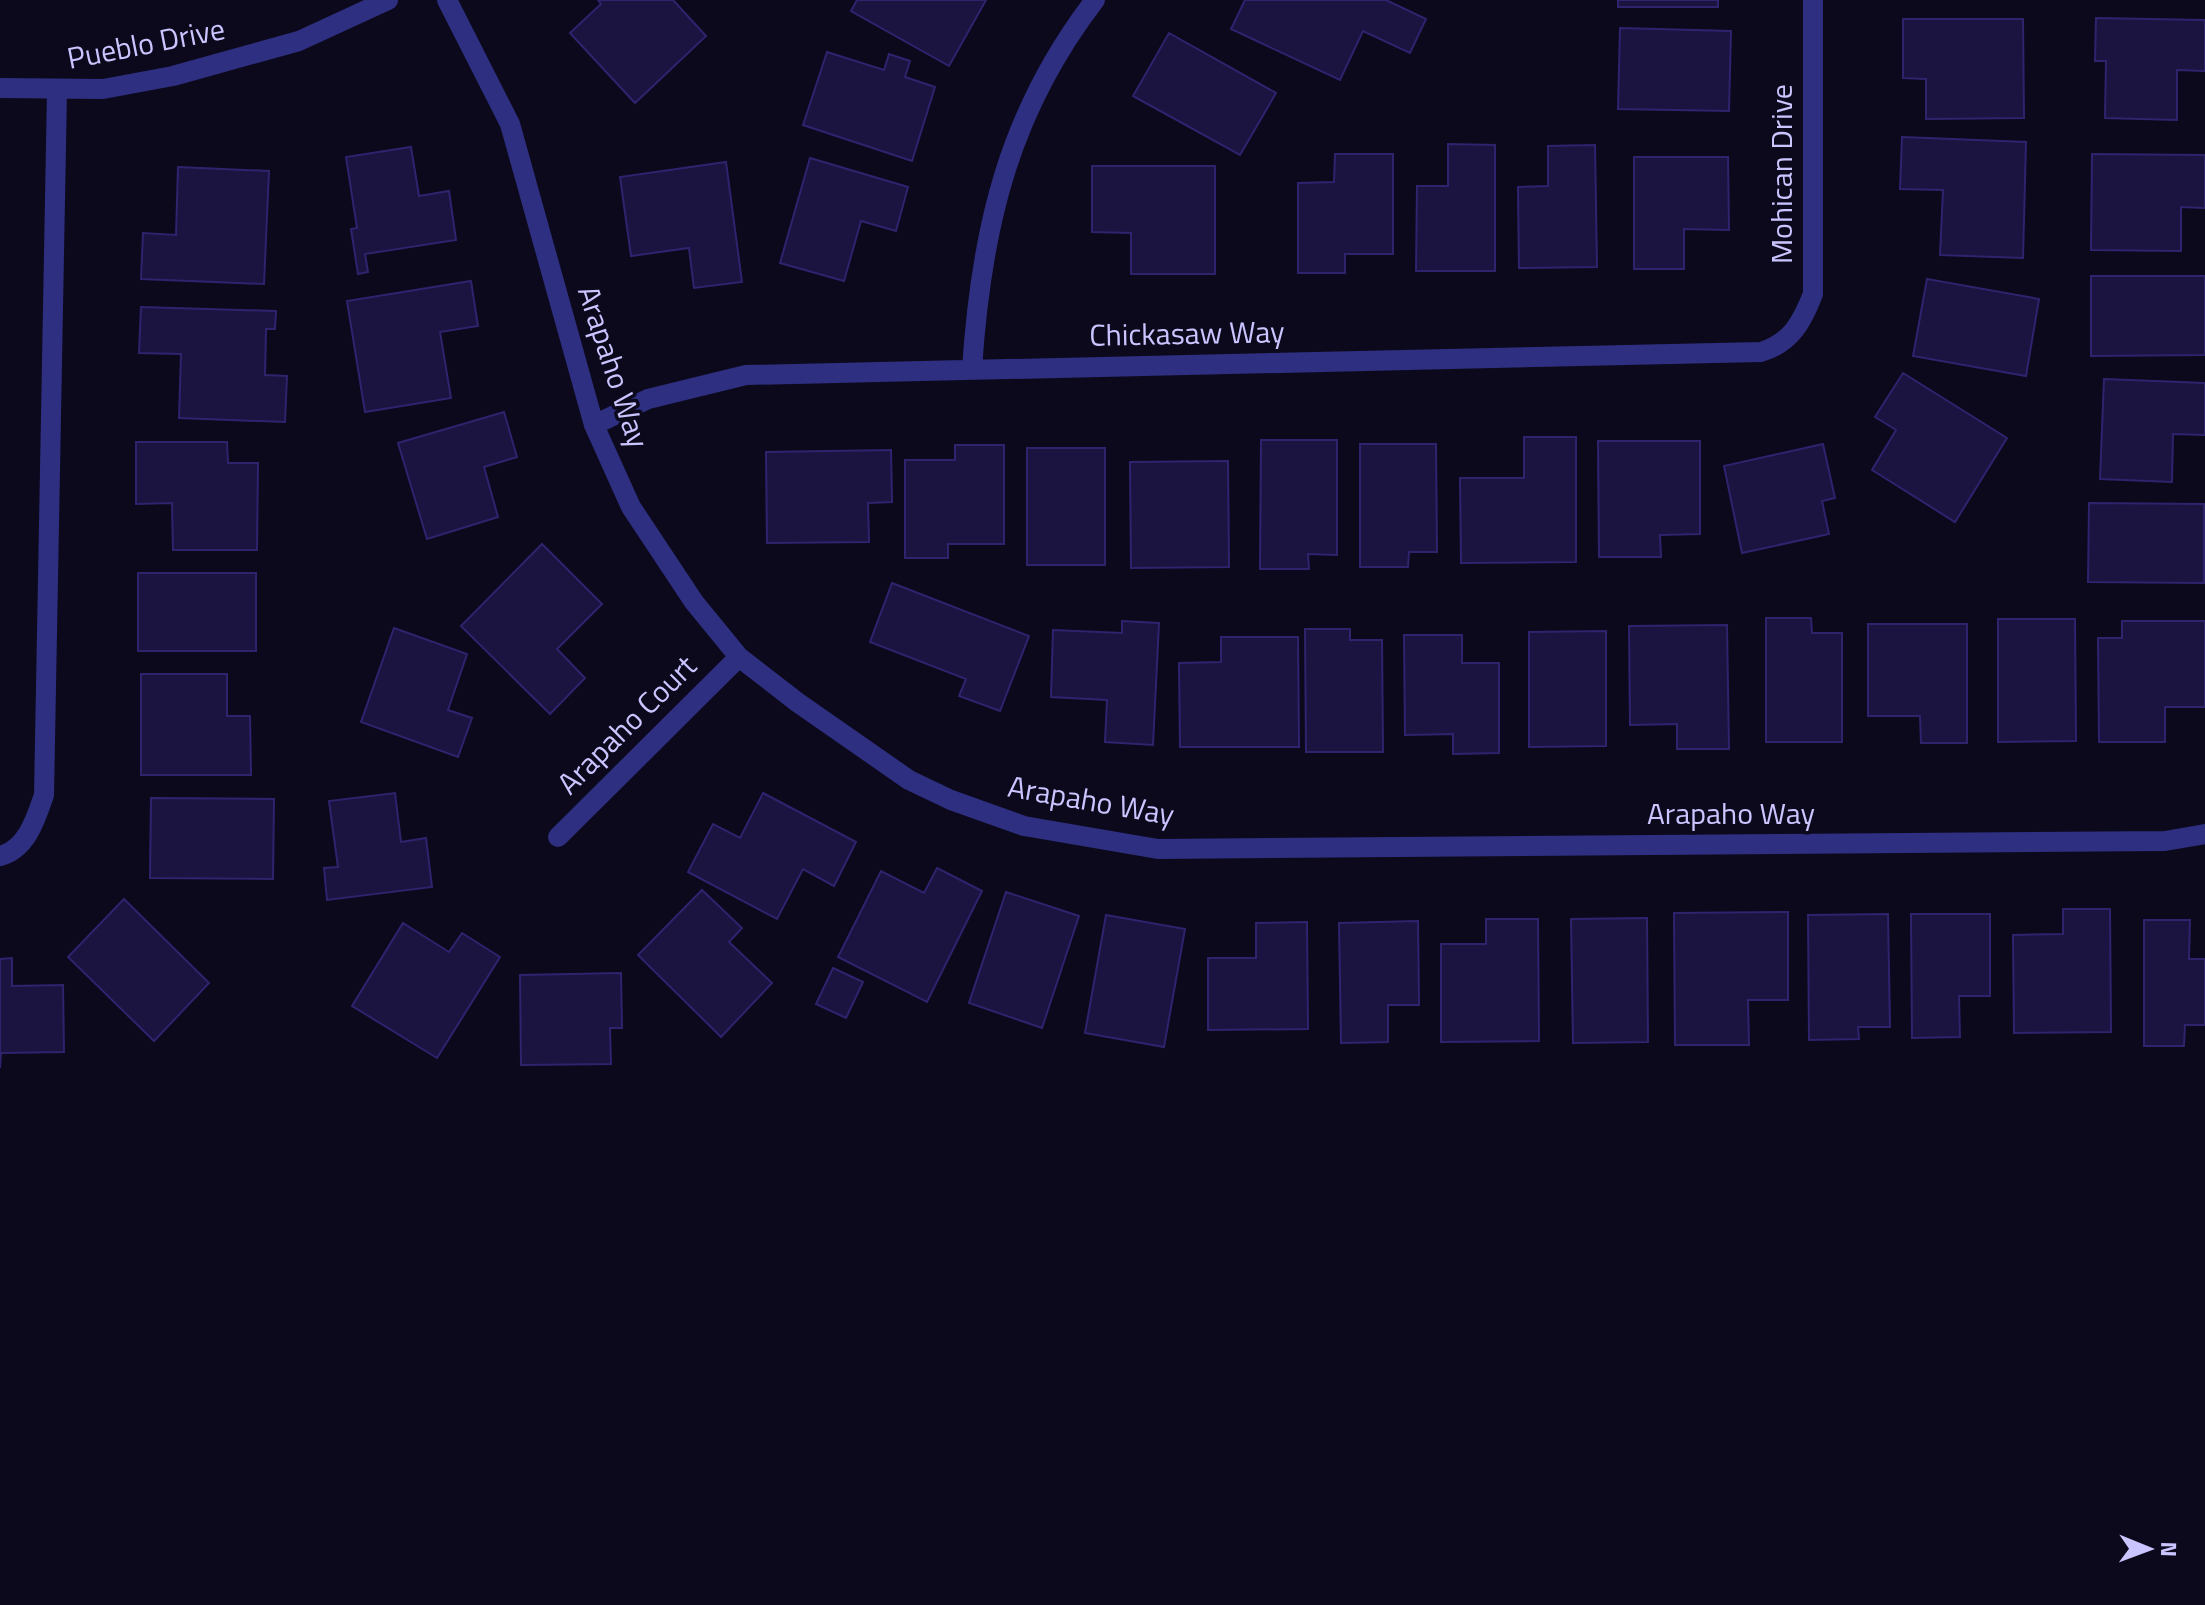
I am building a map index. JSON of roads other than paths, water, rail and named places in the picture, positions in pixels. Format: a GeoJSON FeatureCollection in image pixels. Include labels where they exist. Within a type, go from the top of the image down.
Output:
{"type":"FeatureCollection","features":[{"type":"Feature","properties":{"kind":"street","name":"Pueblo Drive"},"geometry":{"type":"LineString","coordinates":[[0,88],[57,91],[103,89],[187,72],[299,41],[388,0]]}},
{"type":"Feature","properties":{"kind":"street","name":"Arapaho Way"},"geometry":{"type":"LineString","coordinates":[[447,0],[510,124],[594,425],[631,507],[694,602],[739,657],[797,702],[909,780],[951,800],[1024,826],[1158,849],[2165,841],[2205,834]]}},
{"type":"Feature","properties":{"kind":"street"},"geometry":{"type":"LineString","coordinates":[[972,369],[977,300],[993,205],[1025,115],[1078,22],[1095,0]]}},
{"type":"Feature","properties":{"kind":"street","name":"Mohican Drive"},"geometry":{"type":"LineString","coordinates":[[1786,339],[1802,323],[1813,294],[1813,0]]}},
{"type":"Feature","properties":{"kind":"street"},"geometry":{"type":"LineString","coordinates":[[4,855],[31,831],[44,795],[57,91]]}},
{"type":"Feature","properties":{"kind":"street","name":"Chickasaw Way"},"geometry":{"type":"LineString","coordinates":[[594,425],[648,399],[746,375],[1761,352],[1786,339]]}},
{"type":"Feature","properties":{"kind":"street","name":"Arapaho Court"},"geometry":{"type":"LineString","coordinates":[[558,837],[739,657]]}}]}
